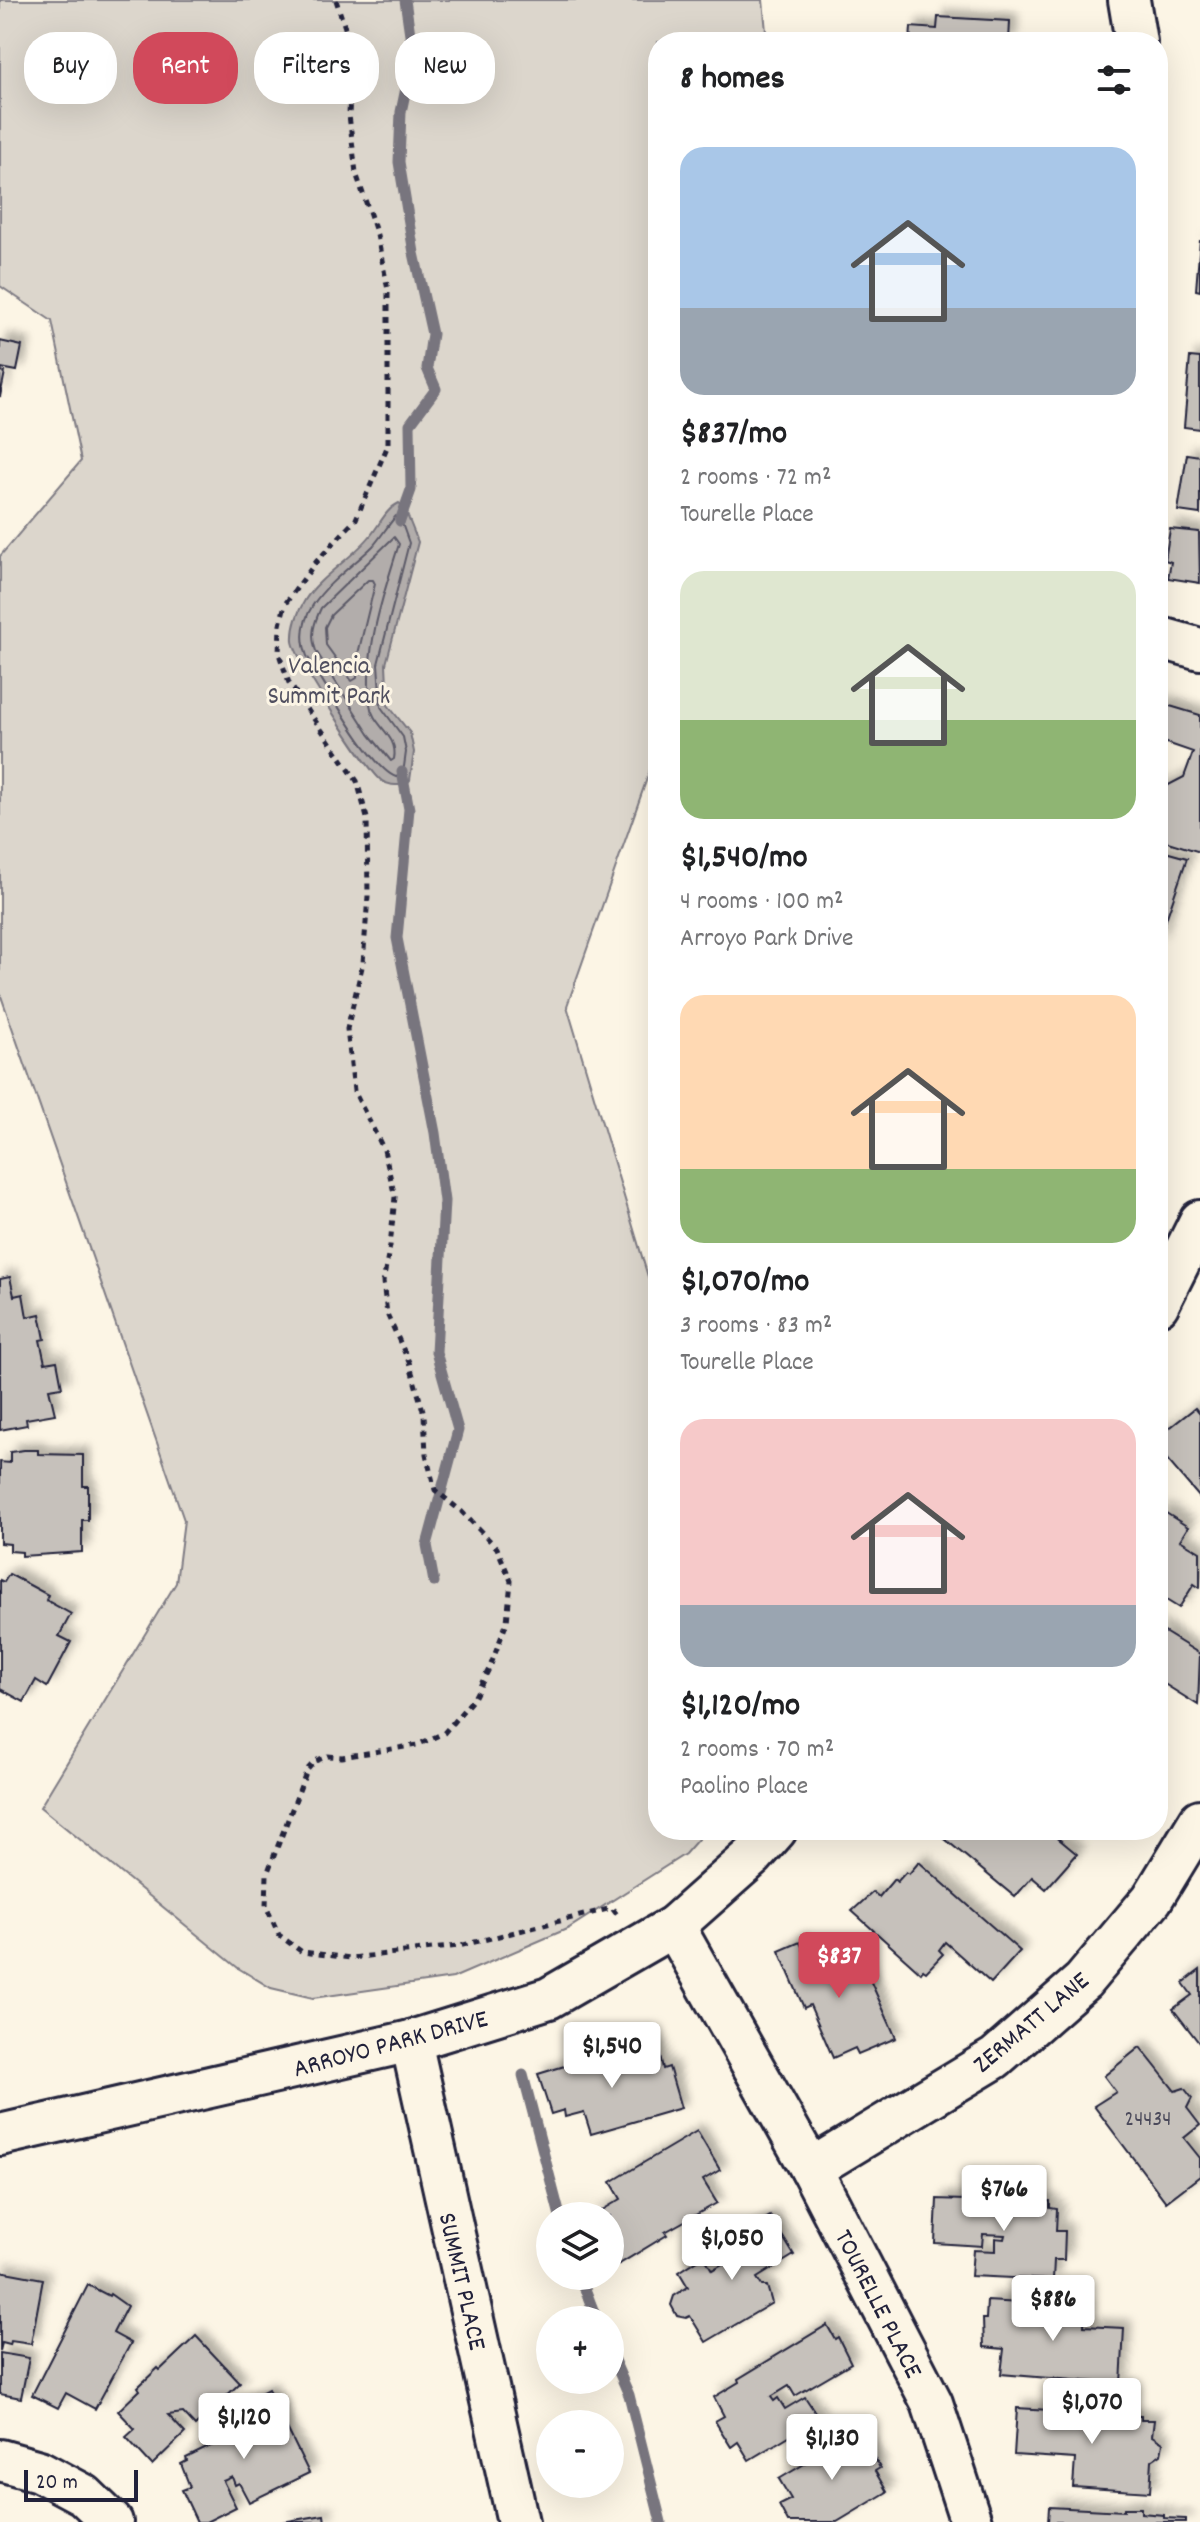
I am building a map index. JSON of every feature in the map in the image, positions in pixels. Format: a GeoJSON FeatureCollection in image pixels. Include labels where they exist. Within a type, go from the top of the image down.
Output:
{"type":"FeatureCollection","features":[{"type":"Feature","properties":{"kind":"street"},"geometry":{"type":"LineString","coordinates":[[1129,0],[1134,32]]}},
{"type":"Feature","properties":{"kind":"street"},"geometry":{"type":"LineString","coordinates":[[1168,640],[1200,649]]}},
{"type":"Feature","properties":{"kind":"street"},"geometry":{"type":"LineString","coordinates":[[1168,1285],[1200,1221]]}},
{"type":"Feature","properties":{"kind":"street","name":"ZERMATT LANE"},"geometry":{"type":"LineString","coordinates":[[811,2169],[995,2058],[1083,1981],[1152,1899],[1200,1820]]}},
{"type":"Feature","properties":{"kind":"street","name":"ARROYO PARK DRIVE"},"geometry":{"type":"LineString","coordinates":[[0,2135],[411,2041],[549,1998],[674,1926],[767,1840]]}},
{"type":"Feature","properties":{"kind":"street","name":"TOURELLE PLACE"},"geometry":{"type":"LineString","coordinates":[[674,1926],[811,2169],[932,2403],[971,2522]]}},
{"type":"Feature","properties":{"kind":"street","name":"SUMMIT PLACE"},"geometry":{"type":"LineString","coordinates":[[411,2041],[518,2522]]}},
{"type":"Feature","properties":{"kind":"street"},"geometry":{"type":"LineString","coordinates":[[0,2460],[39,2471],[84,2495],[112,2522]]}},
{"type":"Feature","properties":{"kind":"path"},"geometry":{"type":"LineString","coordinates":[[336,0],[347,34],[350,59],[349,115],[356,173],[377,235],[388,290],[388,445],[356,519],[316,562],[285,604],[280,625],[279,654],[289,683],[357,781],[367,818],[368,896],[363,963],[347,1029],[354,1091],[384,1150],[395,1197],[383,1282],[387,1314],[409,1362],[424,1414],[426,1454],[435,1490],[461,1511],[497,1548],[511,1581],[507,1622],[490,1667],[474,1698],[444,1733],[417,1745],[342,1757],[328,1756],[315,1761],[307,1770],[267,1874],[266,1906],[279,1935],[302,1952],[351,1958],[459,1946],[612,1908],[640,1946]]}},
{"type":"Feature","properties":{"kind":"green space","name":"Valencia Summit Park"},"geometry":{"type":"Polygon","coordinates":[[[0,0],[763,0],[766,32],[648,32],[648,775],[567,1006],[648,1277],[648,1840],[697,1840],[685,1854],[569,1928],[453,1978],[313,1998],[271,1988],[238,1968],[40,1807],[176,1583],[184,1520],[0,993],[0,556],[81,461],[52,321],[0,286],[0,0]]]}},
{"type":"Feature","properties":{"kind":"water"},"geometry":{"type":"Polygon","coordinates":[[[399,503],[404,507],[418,542],[386,664],[388,705],[410,733],[414,752],[410,780],[406,785],[388,784],[374,773],[318,689],[293,641],[298,614],[311,591],[364,543],[387,513],[399,503]]]}},
{"type":"Feature","properties":{"kind":"building"},"geometry":{"type":"Polygon","coordinates":[[[938,17],[1010,21],[1009,32],[911,32],[911,27],[937,29],[938,17]]]}},
{"type":"Feature","properties":{"kind":"building"},"geometry":{"type":"Polygon","coordinates":[[[1200,240],[1200,291],[1196,290],[1200,240]]]}},
{"type":"Feature","properties":{"kind":"building"},"geometry":{"type":"Polygon","coordinates":[[[0,341],[22,346],[17,371],[1,368],[5,372],[0,397],[0,341]]]}},
{"type":"Feature","properties":{"kind":"building"},"geometry":{"type":"Polygon","coordinates":[[[1190,357],[1200,358],[1200,429],[1184,427],[1190,357]]]}},
{"type":"Feature","properties":{"kind":"building"},"geometry":{"type":"Polygon","coordinates":[[[1187,454],[1200,456],[1200,514],[1178,511],[1187,454]]]}},
{"type":"Feature","properties":{"kind":"building"},"geometry":{"type":"Polygon","coordinates":[[[1170,529],[1199,532],[1200,583],[1168,578],[1171,562],[1168,561],[1170,529]]]}},
{"type":"Feature","properties":{"kind":"building"},"geometry":{"type":"Polygon","coordinates":[[[1168,705],[1200,715],[1200,852],[1168,842],[1168,785],[1184,777],[1193,752],[1168,743],[1168,705]]]}},
{"type":"Feature","properties":{"kind":"building"},"geometry":{"type":"Polygon","coordinates":[[[1168,853],[1187,858],[1168,914],[1168,853]]]}},
{"type":"Feature","properties":{"kind":"building"},"geometry":{"type":"Polygon","coordinates":[[[10,1277],[14,1296],[23,1294],[27,1317],[40,1314],[45,1339],[40,1340],[45,1363],[57,1361],[62,1387],[49,1389],[55,1414],[26,1419],[27,1425],[0,1430],[0,1279],[10,1277]]]}},
{"type":"Feature","properties":{"kind":"building"},"geometry":{"type":"Polygon","coordinates":[[[1195,1408],[1200,1414],[1200,1498],[1168,1461],[1168,1429],[1195,1408]]]}},
{"type":"Feature","properties":{"kind":"building"},"geometry":{"type":"Polygon","coordinates":[[[38,1450],[38,1454],[83,1455],[83,1486],[88,1486],[88,1520],[82,1520],[82,1552],[22,1556],[22,1552],[10,1551],[10,1544],[0,1543],[0,1462],[10,1463],[10,1452],[38,1450]]]}},
{"type":"Feature","properties":{"kind":"building"},"geometry":{"type":"Polygon","coordinates":[[[1168,1514],[1188,1527],[1180,1540],[1200,1552],[1200,1588],[1194,1584],[1179,1608],[1168,1601],[1168,1514]]]}},
{"type":"Feature","properties":{"kind":"building"},"geometry":{"type":"Polygon","coordinates":[[[9,1574],[48,1595],[46,1600],[71,1614],[59,1636],[71,1642],[47,1687],[36,1680],[24,1702],[0,1689],[0,1580],[4,1582],[9,1574]]]}},
{"type":"Feature","properties":{"kind":"building"},"geometry":{"type":"Polygon","coordinates":[[[1168,1634],[1200,1654],[1198,1705],[1168,1686],[1168,1634]]]}},
{"type":"Feature","properties":{"kind":"building"},"geometry":{"type":"Polygon","coordinates":[[[946,1840],[1060,1840],[1077,1854],[1046,1889],[1032,1877],[1015,1897],[946,1840]]]}},
{"type":"Feature","properties":{"kind":"building"},"geometry":{"type":"Polygon","coordinates":[[[919,1862],[1020,1951],[991,1983],[945,1942],[939,1950],[943,1954],[926,1972],[923,1970],[921,1973],[852,1911],[873,1892],[879,1897],[894,1879],[897,1882],[906,1872],[909,1874],[919,1862]]]}},
{"type":"Feature","properties":{"kind":"building"},"geometry":{"type":"Polygon","coordinates":[[[800,1942],[808,1960],[831,1950],[837,1962],[858,1953],[896,2038],[858,2054],[855,2048],[833,2058],[810,2005],[804,2008],[779,1951],[800,1942]]]}},
{"type":"Feature","properties":{"kind":"building"},"geometry":{"type":"Polygon","coordinates":[[[1200,1970],[1200,2044],[1173,2009],[1192,1995],[1183,1983],[1200,1970]]]}},
{"type":"Feature","properties":{"kind":"building"},"geometry":{"type":"Polygon","coordinates":[[[658,2046],[663,2069],[669,2067],[681,2108],[591,2134],[584,2112],[565,2117],[564,2110],[551,2114],[538,2074],[598,2056],[600,2063],[658,2046]]]}},
{"type":"Feature","properties":{"kind":"building"},"geometry":{"type":"Polygon","coordinates":[[[1140,2047],[1175,2091],[1184,2088],[1192,2098],[1187,2108],[1200,2125],[1184,2138],[1200,2158],[1200,2176],[1166,2202],[1094,2106],[1116,2092],[1104,2076],[1140,2047]]]}},
{"type":"Feature","properties":{"kind":"building"},"geometry":{"type":"Polygon","coordinates":[[[697,2131],[720,2170],[703,2180],[717,2203],[665,2232],[667,2235],[624,2261],[624,2202],[616,2202],[621,2199],[611,2182],[697,2131]]]}},
{"type":"Feature","properties":{"kind":"building"},"geometry":{"type":"Polygon","coordinates":[[[994,2182],[1024,2183],[1023,2203],[1050,2201],[1050,2208],[1057,2209],[1056,2231],[1065,2231],[1064,2260],[1054,2260],[1053,2280],[971,2276],[973,2250],[995,2251],[995,2238],[1004,2239],[1005,2235],[983,2234],[982,2246],[935,2243],[937,2199],[993,2201],[994,2182]]]}},
{"type":"Feature","properties":{"kind":"building"},"geometry":{"type":"Polygon","coordinates":[[[770,2216],[794,2255],[757,2278],[762,2286],[767,2286],[772,2303],[706,2342],[690,2316],[677,2316],[671,2305],[674,2296],[688,2287],[679,2272],[704,2256],[712,2270],[739,2254],[730,2240],[770,2216]]]}},
{"type":"Feature","properties":{"kind":"building"},"geometry":{"type":"Polygon","coordinates":[[[0,2271],[43,2279],[31,2344],[2,2343],[0,2351],[0,2271]]]}},
{"type":"Feature","properties":{"kind":"building"},"geometry":{"type":"Polygon","coordinates":[[[88,2285],[110,2294],[127,2306],[113,2333],[131,2343],[95,2409],[66,2393],[58,2408],[32,2395],[88,2285]]]}},
{"type":"Feature","properties":{"kind":"building"},"geometry":{"type":"Polygon","coordinates":[[[987,2301],[1085,2307],[1084,2326],[1124,2328],[1121,2384],[1001,2374],[1004,2349],[984,2347],[983,2319],[986,2319],[987,2301]]]}},
{"type":"Feature","properties":{"kind":"building"},"geometry":{"type":"Polygon","coordinates":[[[827,2325],[835,2339],[838,2337],[851,2363],[795,2396],[789,2386],[771,2397],[774,2401],[778,2398],[785,2409],[805,2397],[819,2418],[749,2460],[738,2442],[731,2447],[715,2421],[724,2416],[714,2397],[827,2325]]]}},
{"type":"Feature","properties":{"kind":"building"},"geometry":{"type":"Polygon","coordinates":[[[196,2336],[240,2383],[195,2426],[183,2413],[168,2415],[185,2433],[152,2465],[126,2437],[135,2429],[118,2411],[140,2390],[138,2387],[196,2336]]]}},
{"type":"Feature","properties":{"kind":"building"},"geometry":{"type":"Polygon","coordinates":[[[0,2353],[29,2358],[21,2398],[0,2394],[0,2353]]]}},
{"type":"Feature","properties":{"kind":"building"},"geometry":{"type":"Polygon","coordinates":[[[268,2389],[309,2473],[249,2502],[239,2483],[235,2485],[232,2477],[223,2481],[236,2507],[206,2522],[197,2522],[182,2490],[190,2487],[181,2464],[187,2461],[186,2458],[219,2442],[220,2445],[247,2432],[235,2406],[268,2389]]]}},
{"type":"Feature","properties":{"kind":"building"},"geometry":{"type":"Polygon","coordinates":[[[1017,2408],[1082,2412],[1082,2415],[1141,2416],[1141,2420],[1154,2420],[1152,2436],[1163,2443],[1161,2454],[1152,2460],[1150,2492],[1073,2487],[1075,2459],[1014,2455],[1017,2408]]]}},
{"type":"Feature","properties":{"kind":"building"},"geometry":{"type":"Polygon","coordinates":[[[859,2431],[880,2468],[875,2471],[887,2492],[837,2522],[788,2522],[779,2505],[791,2499],[779,2479],[806,2463],[799,2451],[813,2443],[825,2451],[859,2431]]]}},
{"type":"Feature","properties":{"kind":"building"},"geometry":{"type":"Polygon","coordinates":[[[1049,2507],[1124,2511],[1124,2508],[1141,2508],[1141,2513],[1186,2519],[1186,2522],[1048,2522],[1049,2507]]]}},
{"type":"Feature","properties":{"kind":"building"},"geometry":{"type":"Polygon","coordinates":[[[324,2515],[325,2522],[282,2522],[324,2515]]]}},
{"type":"Feature","properties":{"kind":"waterway"},"geometry":{"type":"LineString","coordinates":[[400,521],[411,490],[410,424],[436,389],[427,368],[432,334],[414,253],[399,162],[401,112],[413,55],[405,0]]}},
{"type":"Feature","properties":{"kind":"waterway"},"geometry":{"type":"LineString","coordinates":[[402,772],[409,809],[397,938],[435,1133],[444,1201],[436,1352],[458,1430],[427,1545],[434,1582]]}},
{"type":"Feature","properties":{"kind":"waterway"},"geometry":{"type":"LineString","coordinates":[[523,2075],[556,2202]]}},
{"type":"Feature","properties":{"kind":"waterway"},"geometry":{"type":"LineString","coordinates":[[585,2290],[592,2306]]}},
{"type":"Feature","properties":{"kind":"waterway"},"geometry":{"type":"LineString","coordinates":[[624,2383],[661,2522]]}}]}
